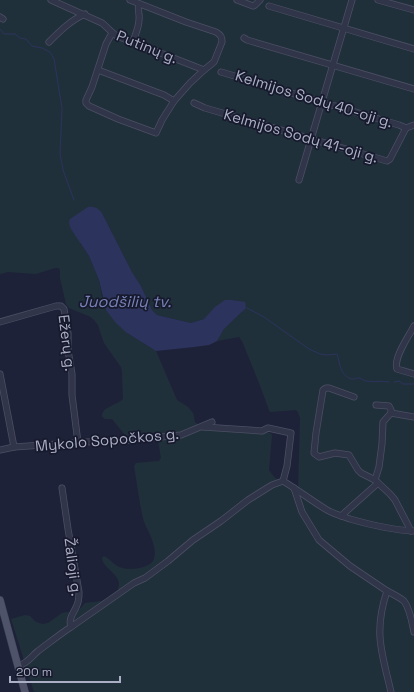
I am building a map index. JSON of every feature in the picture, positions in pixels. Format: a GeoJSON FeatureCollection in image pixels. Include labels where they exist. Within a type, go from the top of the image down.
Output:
{"type":"FeatureCollection","features":[{"type":"Feature","properties":{"kind":"main road"},"geometry":{"type":"LineString","coordinates":[[0,600],[25,692]]}},
{"type":"Feature","properties":{"kind":"street","name":"Putinų g."},"geometry":{"type":"LineString","coordinates":[[51,0],[85,14],[102,23],[107,26],[112,34],[116,36],[204,70]]}},
{"type":"Feature","properties":{"kind":"street"},"geometry":{"type":"LineString","coordinates":[[237,0],[253,6],[260,0]]}},
{"type":"Feature","properties":{"kind":"street"},"geometry":{"type":"LineString","coordinates":[[299,180],[352,0]]}},
{"type":"Feature","properties":{"kind":"street"},"geometry":{"type":"LineString","coordinates":[[378,0],[414,10]]}},
{"type":"Feature","properties":{"kind":"street"},"geometry":{"type":"LineString","coordinates":[[112,34],[106,44],[92,87],[86,100],[87,105],[118,119],[156,133],[174,101],[190,83],[214,62],[222,42],[220,34],[216,32],[186,22],[134,1]]}},
{"type":"Feature","properties":{"kind":"street"},"geometry":{"type":"LineString","coordinates":[[133,42],[139,23],[138,6],[134,1]]}},
{"type":"Feature","properties":{"kind":"street"},"geometry":{"type":"LineString","coordinates":[[269,6],[414,49]]}},
{"type":"Feature","properties":{"kind":"street"},"geometry":{"type":"LineString","coordinates":[[49,42],[59,31],[77,17],[85,14]]}},
{"type":"Feature","properties":{"kind":"street"},"geometry":{"type":"LineString","coordinates":[[244,38],[414,89]]}},
{"type":"Feature","properties":{"kind":"street"},"geometry":{"type":"LineString","coordinates":[[98,70],[164,95],[174,101]]}},
{"type":"Feature","properties":{"kind":"street","name":"Kelmijos Sodų 40-oji g."},"geometry":{"type":"LineString","coordinates":[[220,72],[399,124],[406,128]]}},
{"type":"Feature","properties":{"kind":"street","name":"Kelmijos Sodų 41-oji g."},"geometry":{"type":"LineString","coordinates":[[194,103],[206,108],[387,161],[390,160],[406,128]]}},
{"type":"Feature","properties":{"kind":"street"},"geometry":{"type":"LineString","coordinates":[[406,128],[414,125]]}},
{"type":"Feature","properties":{"kind":"street","name":"Ežerų g."},"geometry":{"type":"LineString","coordinates":[[0,322],[56,306],[61,306],[64,309],[68,333],[68,350],[72,374],[72,395],[78,443]]}},
{"type":"Feature","properties":{"kind":"street"},"geometry":{"type":"LineString","coordinates":[[414,326],[400,352],[396,366],[397,369],[414,374]]}},
{"type":"Feature","properties":{"kind":"street"},"geometry":{"type":"LineString","coordinates":[[0,374],[14,447]]}},
{"type":"Feature","properties":{"kind":"street"},"geometry":{"type":"LineString","coordinates":[[354,397],[329,388],[323,390],[314,453],[319,457],[335,453],[349,455],[361,473],[376,481],[390,494],[413,531]]}},
{"type":"Feature","properties":{"kind":"street"},"geometry":{"type":"LineString","coordinates":[[376,405],[389,406],[391,413]]}},
{"type":"Feature","properties":{"kind":"street"},"geometry":{"type":"LineString","coordinates":[[341,516],[376,481],[382,444],[382,424],[391,413]]}},
{"type":"Feature","properties":{"kind":"street"},"geometry":{"type":"LineString","coordinates":[[391,413],[414,417]]}},
{"type":"Feature","properties":{"kind":"street","name":"Mykolo Sopočkos g."},"geometry":{"type":"LineString","coordinates":[[0,450],[14,447],[116,440],[122,441],[171,436],[181,434],[212,422]]}},
{"type":"Feature","properties":{"kind":"street"},"geometry":{"type":"LineString","coordinates":[[201,427],[262,431],[268,428],[291,433],[287,466],[282,482]]}},
{"type":"Feature","properties":{"kind":"street"},"geometry":{"type":"LineString","coordinates":[[18,666],[24,664],[71,626],[134,583],[145,578],[193,540],[248,500],[272,485],[282,482],[328,510],[341,516],[371,525],[404,531],[413,531]]}},
{"type":"Feature","properties":{"kind":"street","name":"Žalioji g."},"geometry":{"type":"LineString","coordinates":[[62,488],[79,592],[77,605],[70,620],[71,626]]}},
{"type":"Feature","properties":{"kind":"street"},"geometry":{"type":"LineString","coordinates":[[293,488],[302,512],[319,540],[350,566],[404,601],[410,613],[414,632]]}},
{"type":"Feature","properties":{"kind":"street"},"geometry":{"type":"LineString","coordinates":[[387,591],[381,612],[380,638],[391,692]]}},
{"type":"Feature","properties":{"kind":"shaded area"},"geometry":{"type":"Polygon","coordinates":[[[0,0],[414,0],[414,692],[34,692],[11,619],[25,615],[30,616],[36,622],[43,624],[48,623],[62,613],[79,610],[85,603],[102,601],[112,596],[118,590],[119,583],[116,576],[105,565],[102,558],[104,556],[119,567],[127,569],[147,566],[153,561],[155,555],[154,548],[143,518],[134,466],[136,463],[159,461],[161,458],[157,435],[129,438],[112,419],[105,419],[102,416],[107,408],[123,399],[121,367],[104,343],[98,325],[94,320],[91,317],[69,308],[66,304],[59,268],[36,274],[8,272],[0,274],[0,0]],[[102,213],[80,243],[89,256],[99,280],[102,297],[127,333],[156,351],[177,400],[188,407],[193,413],[195,422],[201,427],[270,433],[272,435],[269,470],[278,480],[298,492],[300,418],[298,412],[296,410],[270,412],[242,341],[239,337],[217,341],[224,329],[241,313],[245,303],[232,300],[204,319],[191,323],[157,315],[152,310],[141,286],[132,272],[102,213]]]}},
{"type":"Feature","properties":{"kind":"water","name":"Juodšilių tv."},"geometry":{"type":"Polygon","coordinates":[[[88,207],[96,208],[102,213],[132,272],[141,286],[152,310],[157,315],[191,323],[204,319],[215,307],[225,300],[245,302],[246,308],[224,329],[217,341],[209,345],[156,351],[127,333],[116,323],[106,310],[99,280],[89,256],[71,229],[69,223],[70,219],[88,207]]]}},
{"type":"Feature","properties":{"kind":"waterway"},"geometry":{"type":"LineString","coordinates":[[0,29],[4,34],[15,34],[20,38],[26,39],[32,46],[42,48],[50,52],[54,59],[62,108],[60,154],[63,170],[74,200]]}},
{"type":"Feature","properties":{"kind":"waterway"},"geometry":{"type":"LineString","coordinates":[[247,308],[264,317],[309,349],[320,354],[337,354],[341,368],[347,377],[352,379],[360,378],[364,381],[389,382]]}},
{"type":"Feature","properties":{"kind":"waterway"},"geometry":{"type":"LineString","coordinates":[[394,382],[399,381],[403,384],[414,384]]}}]}
